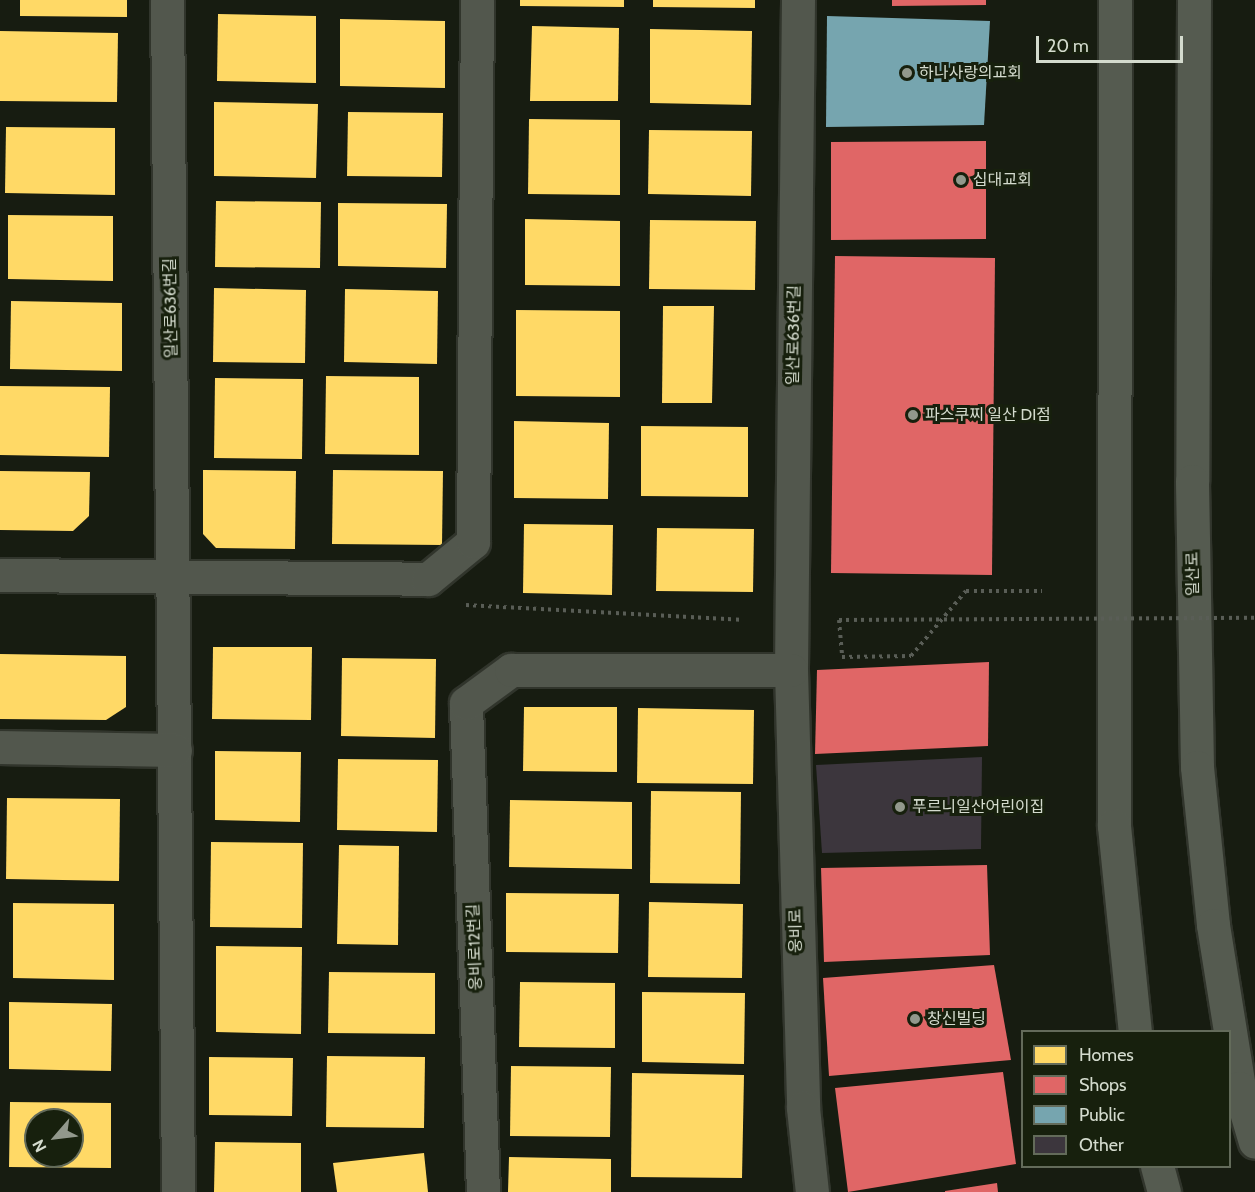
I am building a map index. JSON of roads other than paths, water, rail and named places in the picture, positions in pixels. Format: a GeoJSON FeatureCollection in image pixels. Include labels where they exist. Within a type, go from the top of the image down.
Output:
{"type":"FeatureCollection","features":[{"type":"Feature","properties":{"kind":"main road"},"geometry":{"type":"LineString","coordinates":[[1115,0],[1114,826],[1135,1030]]}},
{"type":"Feature","properties":{"kind":"main road","name":"일산로"},"geometry":{"type":"LineString","coordinates":[[1194,0],[1192,481],[1197,767],[1230,1030]]}},
{"type":"Feature","properties":{"kind":"main road","name":"일산로"},"geometry":{"type":"LineString","coordinates":[[1231,1039],[1239,1088],[1255,1142]]}},
{"type":"Feature","properties":{"kind":"main road"},"geometry":{"type":"LineString","coordinates":[[1157,1168],[1164,1192]]}},
{"type":"Feature","properties":{"kind":"street","name":"일산로636번길"},"geometry":{"type":"LineString","coordinates":[[167,0],[175,577],[175,750]]}},
{"type":"Feature","properties":{"kind":"street"},"geometry":{"type":"LineString","coordinates":[[0,575],[428,579],[473,542],[477,0]]}},
{"type":"Feature","properties":{"kind":"street","name":"일산로636번길"},"geometry":{"type":"LineString","coordinates":[[791,670],[798,0]]}},
{"type":"Feature","properties":{"kind":"street","name":"웅비로12번길"},"geometry":{"type":"LineString","coordinates":[[483,1192],[466,703],[511,670],[791,670]]}},
{"type":"Feature","properties":{"kind":"street","name":"웅비로"},"geometry":{"type":"LineString","coordinates":[[791,670],[803,1108],[812,1192]]}},
{"type":"Feature","properties":{"kind":"street"},"geometry":{"type":"LineString","coordinates":[[0,747],[175,750],[178,1192]]}},
{"type":"Feature","properties":{"kind":"place","name":"하나사랑의교회"},"geometry":{"type":"Point","coordinates":[907,73]}},
{"type":"Feature","properties":{"kind":"place","name":"십대교회"},"geometry":{"type":"Point","coordinates":[961,180]}},
{"type":"Feature","properties":{"kind":"place","name":"파스쿠찌 일산 DI점"},"geometry":{"type":"Point","coordinates":[913,415]}},
{"type":"Feature","properties":{"kind":"place","name":"푸르니일산어린이집"},"geometry":{"type":"Point","coordinates":[900,807]}},
{"type":"Feature","properties":{"kind":"place","name":"창신빌딩"},"geometry":{"type":"Point","coordinates":[915,1019]}}]}
